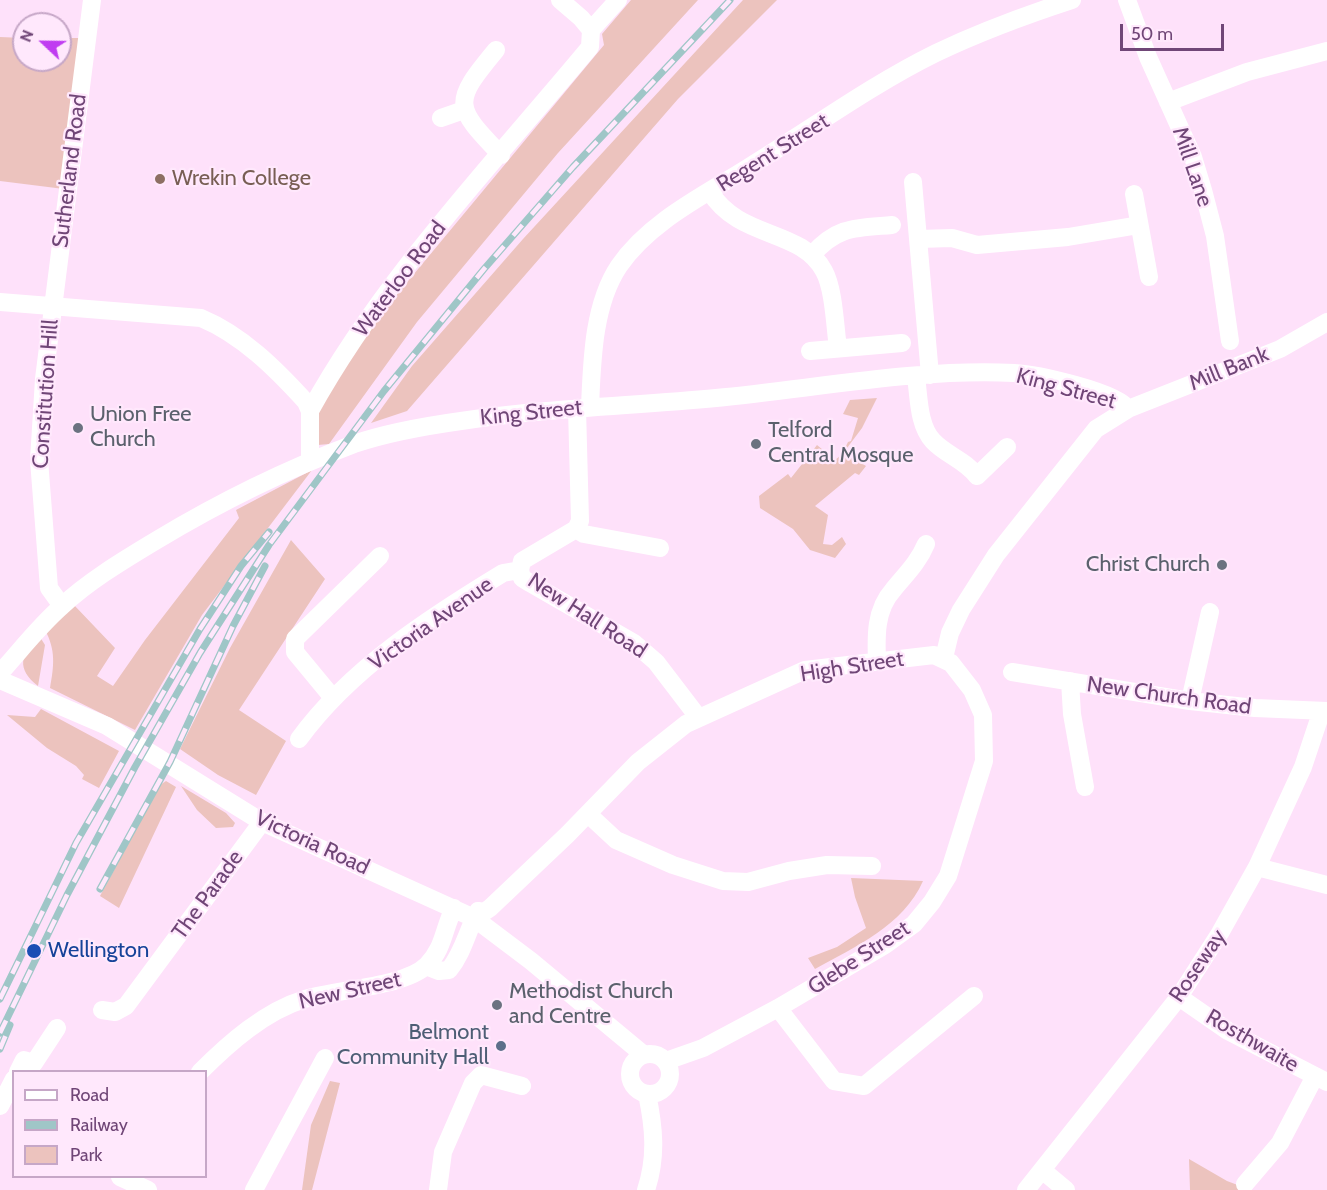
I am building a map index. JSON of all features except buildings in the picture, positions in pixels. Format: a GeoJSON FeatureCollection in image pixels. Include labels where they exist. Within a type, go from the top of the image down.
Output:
{"type":"FeatureCollection","features":[{"type":"Feature","properties":{"kind":"street","name":"Sutherland Road"},"geometry":{"type":"LineString","coordinates":[[52,307],[92,0]]}},
{"type":"Feature","properties":{"kind":"street"},"geometry":{"type":"LineString","coordinates":[[560,0],[591,30],[618,0]]}},
{"type":"Feature","properties":{"kind":"street","name":"Regent Street"},"geometry":{"type":"LineString","coordinates":[[583,407],[599,321],[612,278],[620,264],[655,229],[878,86],[935,54],[980,33],[1072,0]]}},
{"type":"Feature","properties":{"kind":"street","name":"Mill Lane"},"geometry":{"type":"LineString","coordinates":[[1127,0],[1148,57],[1193,157],[1203,190],[1215,236],[1230,341]]}},
{"type":"Feature","properties":{"kind":"street","name":"Waterloo Road"},"geometry":{"type":"LineString","coordinates":[[310,411],[354,337],[445,219],[590,47],[591,30]]}},
{"type":"Feature","properties":{"kind":"street"},"geometry":{"type":"LineString","coordinates":[[496,50],[465,88],[464,110],[470,121],[501,155]]}},
{"type":"Feature","properties":{"kind":"street"},"geometry":{"type":"LineString","coordinates":[[1168,102],[1247,72],[1327,51]]}},
{"type":"Feature","properties":{"kind":"street"},"geometry":{"type":"LineString","coordinates":[[441,118],[464,110]]}},
{"type":"Feature","properties":{"kind":"street"},"geometry":{"type":"LineString","coordinates":[[913,182],[918,239],[923,423],[932,441],[968,464],[977,476],[1007,447]]}},
{"type":"Feature","properties":{"kind":"street"},"geometry":{"type":"LineString","coordinates":[[710,192],[719,206],[731,216],[794,244],[812,255],[827,278],[838,348]]}},
{"type":"Feature","properties":{"kind":"street"},"geometry":{"type":"LineString","coordinates":[[1134,194],[1149,277]]}},
{"type":"Feature","properties":{"kind":"street"},"geometry":{"type":"LineString","coordinates":[[812,255],[825,240],[843,230],[892,225]]}},
{"type":"Feature","properties":{"kind":"street"},"geometry":{"type":"LineString","coordinates":[[918,239],[955,238],[977,245],[1068,237],[1139,225]]}},
{"type":"Feature","properties":{"kind":"street"},"geometry":{"type":"LineString","coordinates":[[0,302],[52,307]]}},
{"type":"Feature","properties":{"kind":"street","name":"Constitution Hill"},"geometry":{"type":"LineString","coordinates":[[62,606],[49,588],[39,460],[52,307],[201,318],[221,326],[249,347],[305,400],[310,411]]}},
{"type":"Feature","properties":{"kind":"street","name":"Mill Bank"},"geometry":{"type":"LineString","coordinates":[[1128,409],[1280,349],[1327,322]]}},
{"type":"Feature","properties":{"kind":"street"},"geometry":{"type":"LineString","coordinates":[[810,351],[902,342]]}},
{"type":"Feature","properties":{"kind":"street","name":"King Street"},"geometry":{"type":"LineString","coordinates":[[0,673],[62,606],[120,562],[198,516],[310,461],[396,432],[499,415],[717,398],[923,376],[1015,373],[1111,397],[1125,402],[1128,409]]}},
{"type":"Feature","properties":{"kind":"street"},"geometry":{"type":"LineString","coordinates":[[583,407],[580,521],[576,529],[585,534],[660,548]]}},
{"type":"Feature","properties":{"kind":"street"},"geometry":{"type":"LineString","coordinates":[[944,658],[950,633],[961,610],[996,555],[1096,429],[1128,409]]}},
{"type":"Feature","properties":{"kind":"street"},"geometry":{"type":"LineString","coordinates":[[310,411],[310,461]]}},
{"type":"Feature","properties":{"kind":"street","name":"Victoria Avenue"},"geometry":{"type":"LineString","coordinates":[[299,739],[317,714],[333,698],[423,625],[503,573],[520,570],[522,561],[576,529]]}},
{"type":"Feature","properties":{"kind":"street"},"geometry":{"type":"LineString","coordinates":[[877,662],[876,636],[884,605],[891,592],[913,569],[926,544]]}},
{"type":"Feature","properties":{"kind":"street"},"geometry":{"type":"LineString","coordinates":[[333,698],[295,652],[295,639],[380,556]]}},
{"type":"Feature","properties":{"kind":"street","name":"New Hall Road"},"geometry":{"type":"LineString","coordinates":[[520,570],[522,578],[530,584],[634,643],[656,662],[698,717]]}},
{"type":"Feature","properties":{"kind":"street"},"geometry":{"type":"LineString","coordinates":[[1190,701],[1210,612]]}},
{"type":"Feature","properties":{"kind":"street","name":"High Street"},"geometry":{"type":"LineString","coordinates":[[474,918],[478,911],[484,912],[490,908],[588,814],[638,762],[698,717],[805,670],[934,656],[944,658]]}},
{"type":"Feature","properties":{"kind":"street","name":"Glebe Street"},"geometry":{"type":"LineString","coordinates":[[668,1067],[778,1008],[885,945],[904,931],[932,902],[948,876],[984,761],[983,715],[972,690],[951,663],[944,658]]}},
{"type":"Feature","properties":{"kind":"street","name":"New Church Road"},"geometry":{"type":"LineString","coordinates":[[1012,672],[1190,701],[1324,712]]}},
{"type":"Feature","properties":{"kind":"street","name":"Victoria Road"},"geometry":{"type":"LineString","coordinates":[[0,680],[107,726],[262,822],[474,918],[531,961],[610,1029],[628,1040],[638,1060],[632,1083],[640,1092],[653,1093]]}},
{"type":"Feature","properties":{"kind":"street"},"geometry":{"type":"LineString","coordinates":[[1070,681],[1072,714],[1085,787]]}},
{"type":"Feature","properties":{"kind":"street","name":"Roseway"},"geometry":{"type":"LineString","coordinates":[[1026,1190],[1179,997],[1220,933],[1257,867],[1307,758],[1324,712]]}},
{"type":"Feature","properties":{"kind":"street"},"geometry":{"type":"LineString","coordinates":[[588,814],[616,840],[673,865],[723,881],[748,882],[789,871],[827,865],[872,866]]}},
{"type":"Feature","properties":{"kind":"street","name":"The Parade"},"geometry":{"type":"LineString","coordinates":[[102,1010],[115,1012],[126,1006],[262,822]]}},
{"type":"Feature","properties":{"kind":"street"},"geometry":{"type":"LineString","coordinates":[[1257,867],[1327,885]]}},
{"type":"Feature","properties":{"kind":"street","name":"New Street"},"geometry":{"type":"LineString","coordinates":[[201,1070],[217,1055],[274,1012],[305,999],[414,976],[440,951],[445,925],[454,908]]}},
{"type":"Feature","properties":{"kind":"street"},"geometry":{"type":"LineString","coordinates":[[426,966],[439,971],[449,970],[467,942],[468,931],[474,918]]}},
{"type":"Feature","properties":{"kind":"street"},"geometry":{"type":"LineString","coordinates":[[778,1008],[834,1081],[864,1086],[974,996]]}},
{"type":"Feature","properties":{"kind":"street","name":"Rosthwaite"},"geometry":{"type":"LineString","coordinates":[[1179,997],[1237,1036],[1321,1079]]}},
{"type":"Feature","properties":{"kind":"street"},"geometry":{"type":"LineString","coordinates":[[19,1070],[24,1060],[34,1063],[57,1028]]}},
{"type":"Feature","properties":{"kind":"street","name":"Victoria Road"},"geometry":{"type":"LineString","coordinates":[[638,1060],[656,1054],[668,1067]]}},
{"type":"Feature","properties":{"kind":"street"},"geometry":{"type":"LineString","coordinates":[[254,1190],[325,1058]]}},
{"type":"Feature","properties":{"kind":"street"},"geometry":{"type":"LineString","coordinates":[[646,1190],[654,1157],[653,1093],[667,1084],[668,1067]]}},
{"type":"Feature","properties":{"kind":"street"},"geometry":{"type":"LineString","coordinates":[[438,1190],[443,1152],[473,1083],[481,1076],[522,1086]]}},
{"type":"Feature","properties":{"kind":"street"},"geometry":{"type":"LineString","coordinates":[[1245,1184],[1280,1143],[1321,1079]]}},
{"type":"Feature","properties":{"kind":"street"},"geometry":{"type":"LineString","coordinates":[[0,1106],[12,1084]]}},
{"type":"Feature","properties":{"kind":"street"},"geometry":{"type":"LineString","coordinates":[[1042,1170],[1066,1190]]}},
{"type":"Feature","properties":{"kind":"street"},"geometry":{"type":"LineString","coordinates":[[122,1178],[148,1190]]}},
{"type":"Feature","properties":{"kind":"green space"},"geometry":{"type":"Polygon","coordinates":[[[631,0],[698,0],[558,153],[417,322],[329,444],[318,445],[319,410],[360,339],[604,45],[602,34],[631,0]]]}},
{"type":"Feature","properties":{"kind":"green space"},"geometry":{"type":"Polygon","coordinates":[[[743,0],[777,0],[678,99],[407,411],[371,423],[412,366],[523,239],[743,0]]]}},
{"type":"Feature","properties":{"kind":"green space"},"geometry":{"type":"Polygon","coordinates":[[[0,37],[12,38],[12,72],[72,72],[72,38],[83,38],[64,189],[0,181],[0,37]]]}},
{"type":"Feature","properties":{"kind":"green space"},"geometry":{"type":"Polygon","coordinates":[[[877,398],[862,428],[844,452],[866,466],[859,475],[855,473],[815,506],[828,515],[823,544],[832,545],[842,537],[846,544],[835,558],[810,550],[793,529],[760,508],[759,496],[788,474],[791,478],[817,445],[835,460],[840,456],[841,449],[851,441],[858,418],[843,414],[850,400],[877,398]]]}},
{"type":"Feature","properties":{"kind":"green space"},"geometry":{"type":"Polygon","coordinates":[[[312,470],[202,615],[135,730],[50,688],[53,658],[49,637],[45,630],[74,605],[115,648],[97,676],[113,686],[145,640],[239,518],[236,510],[312,470]]]}},
{"type":"Feature","properties":{"kind":"green space"},"geometry":{"type":"Polygon","coordinates":[[[291,540],[325,579],[239,710],[286,741],[256,795],[218,775],[180,749],[230,648],[291,540]]]}},
{"type":"Feature","properties":{"kind":"green space"},"geometry":{"type":"Polygon","coordinates":[[[40,637],[45,645],[38,686],[26,673],[23,661],[28,649],[40,637]]]}},
{"type":"Feature","properties":{"kind":"green space"},"geometry":{"type":"Polygon","coordinates":[[[41,709],[119,751],[99,788],[82,779],[84,775],[76,766],[47,748],[7,715],[35,717],[41,709]]]}},
{"type":"Feature","properties":{"kind":"green space"},"geometry":{"type":"Polygon","coordinates":[[[166,781],[176,787],[119,908],[100,896],[160,785],[166,781]]]}},
{"type":"Feature","properties":{"kind":"green space"},"geometry":{"type":"Polygon","coordinates":[[[181,786],[226,813],[235,823],[233,827],[216,828],[197,810],[181,786]]]}},
{"type":"Feature","properties":{"kind":"green space"},"geometry":{"type":"Polygon","coordinates":[[[851,878],[923,881],[914,897],[891,923],[862,943],[815,969],[808,958],[837,947],[866,928],[851,878]]]}},
{"type":"Feature","properties":{"kind":"green space"},"geometry":{"type":"Polygon","coordinates":[[[330,1081],[340,1083],[312,1190],[302,1190],[311,1125],[330,1081]]]}},
{"type":"Feature","properties":{"kind":"green space"},"geometry":{"type":"Polygon","coordinates":[[[1189,1159],[1227,1181],[1251,1190],[1190,1190],[1189,1159]]]}},
{"type":"Feature","properties":{"kind":"railway"},"geometry":{"type":"LineString","coordinates":[[0,1033],[67,895],[135,767],[200,653],[269,545],[384,391],[484,269],[573,167],[730,0]]}},
{"type":"Feature","properties":{"kind":"railway"},"geometry":{"type":"LineString","coordinates":[[0,999],[76,843],[200,629],[241,566],[269,532]]}},
{"type":"Feature","properties":{"kind":"railway"},"geometry":{"type":"LineString","coordinates":[[100,889],[170,762],[233,626],[265,566]]}},
{"type":"Feature","properties":{"kind":"railway"},"geometry":{"type":"LineString","coordinates":[[0,1049],[10,1025]]}},
{"type":"Feature","properties":{"kind":"place","name":"Wrekin College"},"geometry":{"type":"Point","coordinates":[160,179]}},
{"type":"Feature","properties":{"kind":"place","name":"Union Free Church"},"geometry":{"type":"Point","coordinates":[78,428]}},
{"type":"Feature","properties":{"kind":"place","name":"Telford Central Mosque"},"geometry":{"type":"Point","coordinates":[756,444]}},
{"type":"Feature","properties":{"kind":"place","name":"Christ Church"},"geometry":{"type":"Point","coordinates":[1222,565]}},
{"type":"Feature","properties":{"kind":"place","name":"Wellington"},"geometry":{"type":"Point","coordinates":[34,951]}},
{"type":"Feature","properties":{"kind":"place","name":"Methodist Church and Centre"},"geometry":{"type":"Point","coordinates":[497,1005]}},
{"type":"Feature","properties":{"kind":"place","name":"Belmont Community Hall"},"geometry":{"type":"Point","coordinates":[501,1046]}}]}
